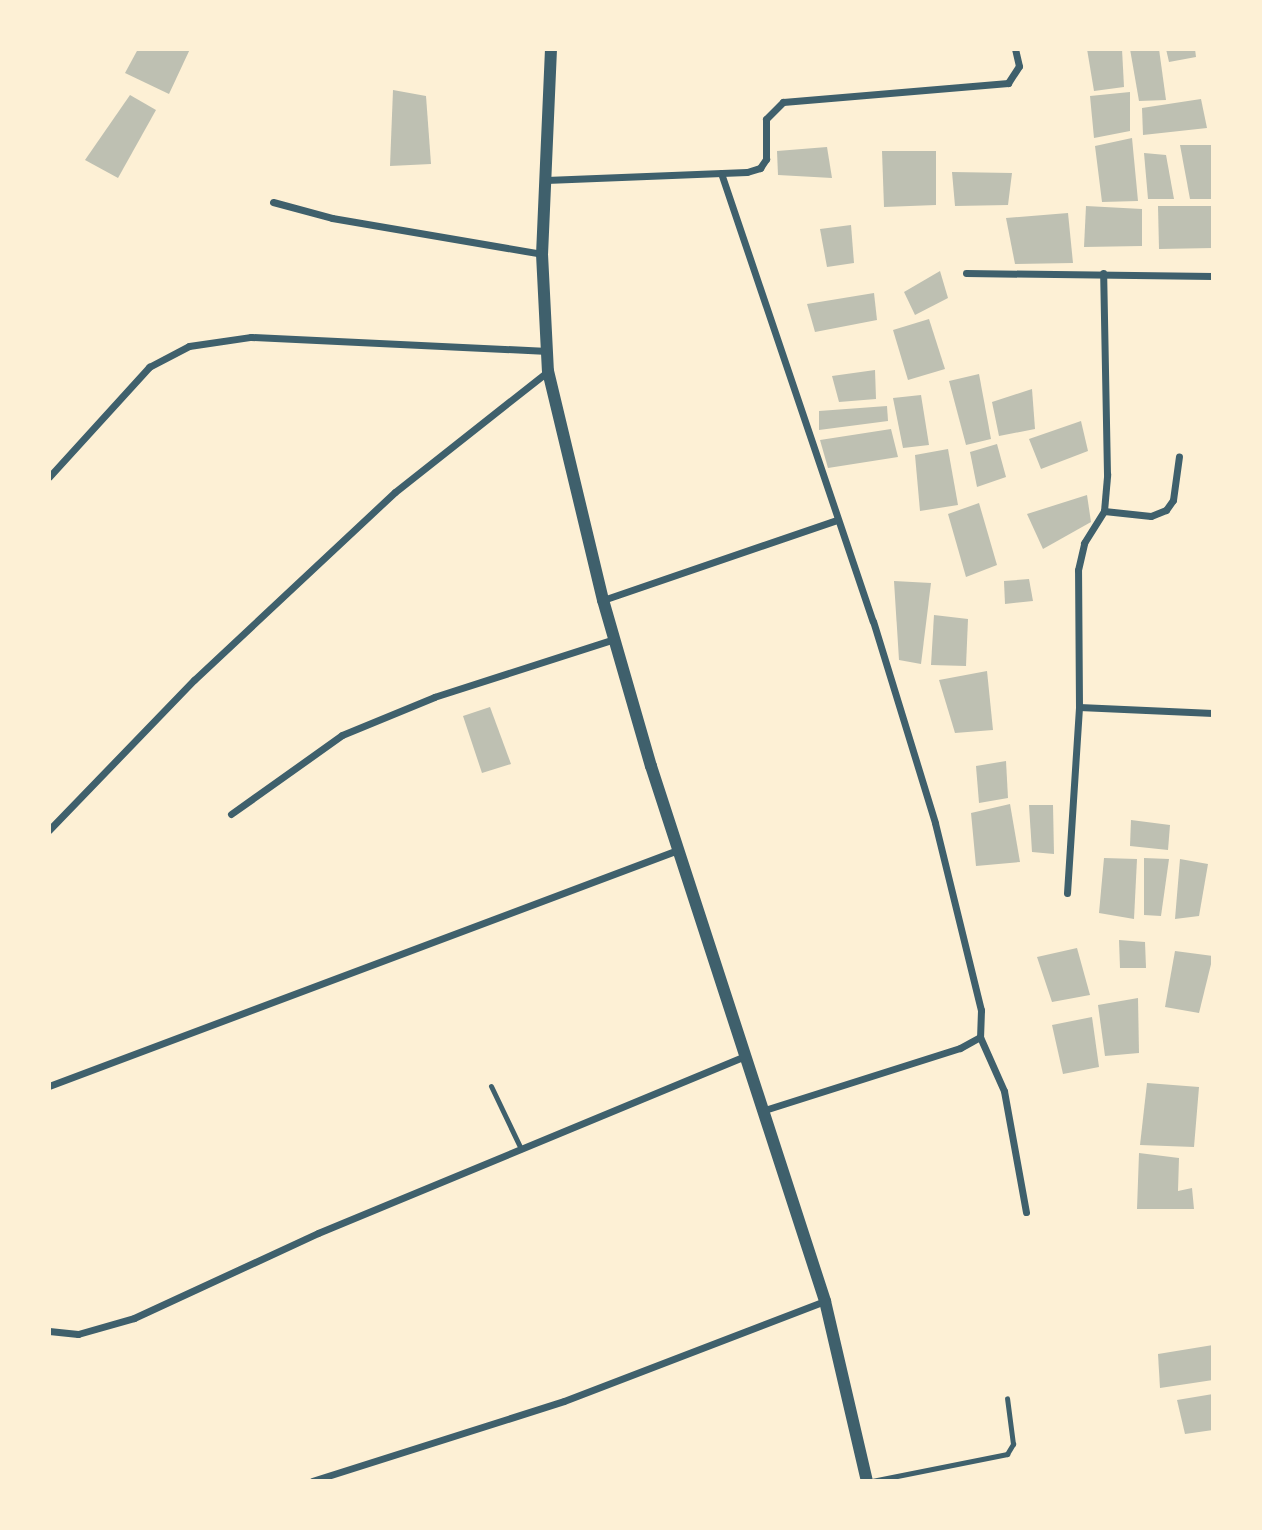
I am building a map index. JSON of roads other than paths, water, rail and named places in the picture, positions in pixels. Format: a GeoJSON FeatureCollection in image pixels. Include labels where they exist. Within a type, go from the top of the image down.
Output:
{"type":"FeatureCollection","features":[{"type":"Feature","properties":{"kind":"street"},"geometry":{"type":"LineString","coordinates":[[551,49],[542,254],[548,371],[603,600],[678,850],[765,1110],[825,1301],[869,1481]]}},
{"type":"Feature","properties":{"kind":"street"},"geometry":{"type":"LineString","coordinates":[[546,180],[721,173],[760,168],[766,159],[766,119],[783,102],[1008,83],[1019,66],[1015,49]]}},
{"type":"Feature","properties":{"kind":"street"},"geometry":{"type":"LineString","coordinates":[[721,173],[935,822],[981,1010],[980,1037],[1004,1091],[1026,1212]]}},
{"type":"Feature","properties":{"kind":"street"},"geometry":{"type":"LineString","coordinates":[[274,202],[332,218],[542,254]]}},
{"type":"Feature","properties":{"kind":"street"},"geometry":{"type":"LineString","coordinates":[[966,273],[1213,276]]}},
{"type":"Feature","properties":{"kind":"street"},"geometry":{"type":"LineString","coordinates":[[1067,893],[1079,707],[1080,554],[1104,511],[1104,273]]}},
{"type":"Feature","properties":{"kind":"street"},"geometry":{"type":"LineString","coordinates":[[49,477],[149,367],[189,346],[251,337],[548,351]]}},
{"type":"Feature","properties":{"kind":"street"},"geometry":{"type":"LineString","coordinates":[[49,830],[194,680],[395,492],[548,371]]}},
{"type":"Feature","properties":{"kind":"street"},"geometry":{"type":"LineString","coordinates":[[1104,511],[1151,516],[1166,510],[1173,499],[1179,456]]}},
{"type":"Feature","properties":{"kind":"street"},"geometry":{"type":"LineString","coordinates":[[603,600],[836,520]]}},
{"type":"Feature","properties":{"kind":"street"},"geometry":{"type":"LineString","coordinates":[[231,814],[342,734],[433,697],[615,639]]}},
{"type":"Feature","properties":{"kind":"street"},"geometry":{"type":"LineString","coordinates":[[1079,707],[1213,713]]}},
{"type":"Feature","properties":{"kind":"street"},"geometry":{"type":"LineString","coordinates":[[49,1086],[678,850]]}},
{"type":"Feature","properties":{"kind":"street"},"geometry":{"type":"LineString","coordinates":[[765,1110],[960,1048],[980,1037]]}},
{"type":"Feature","properties":{"kind":"street"},"geometry":{"type":"LineString","coordinates":[[49,1331],[78,1334],[134,1318],[318,1233],[746,1056]]}},
{"type":"Feature","properties":{"kind":"street"},"geometry":{"type":"LineString","coordinates":[[312,1481],[564,1401],[825,1301]]}},
{"type":"Feature","properties":{"kind":"lane"},"geometry":{"type":"LineString","coordinates":[[491,1086],[521,1149]]}},
{"type":"Feature","properties":{"kind":"lane"},"geometry":{"type":"LineString","coordinates":[[869,1481],[1007,1454],[1013,1444],[1006,1398]]}}]}
